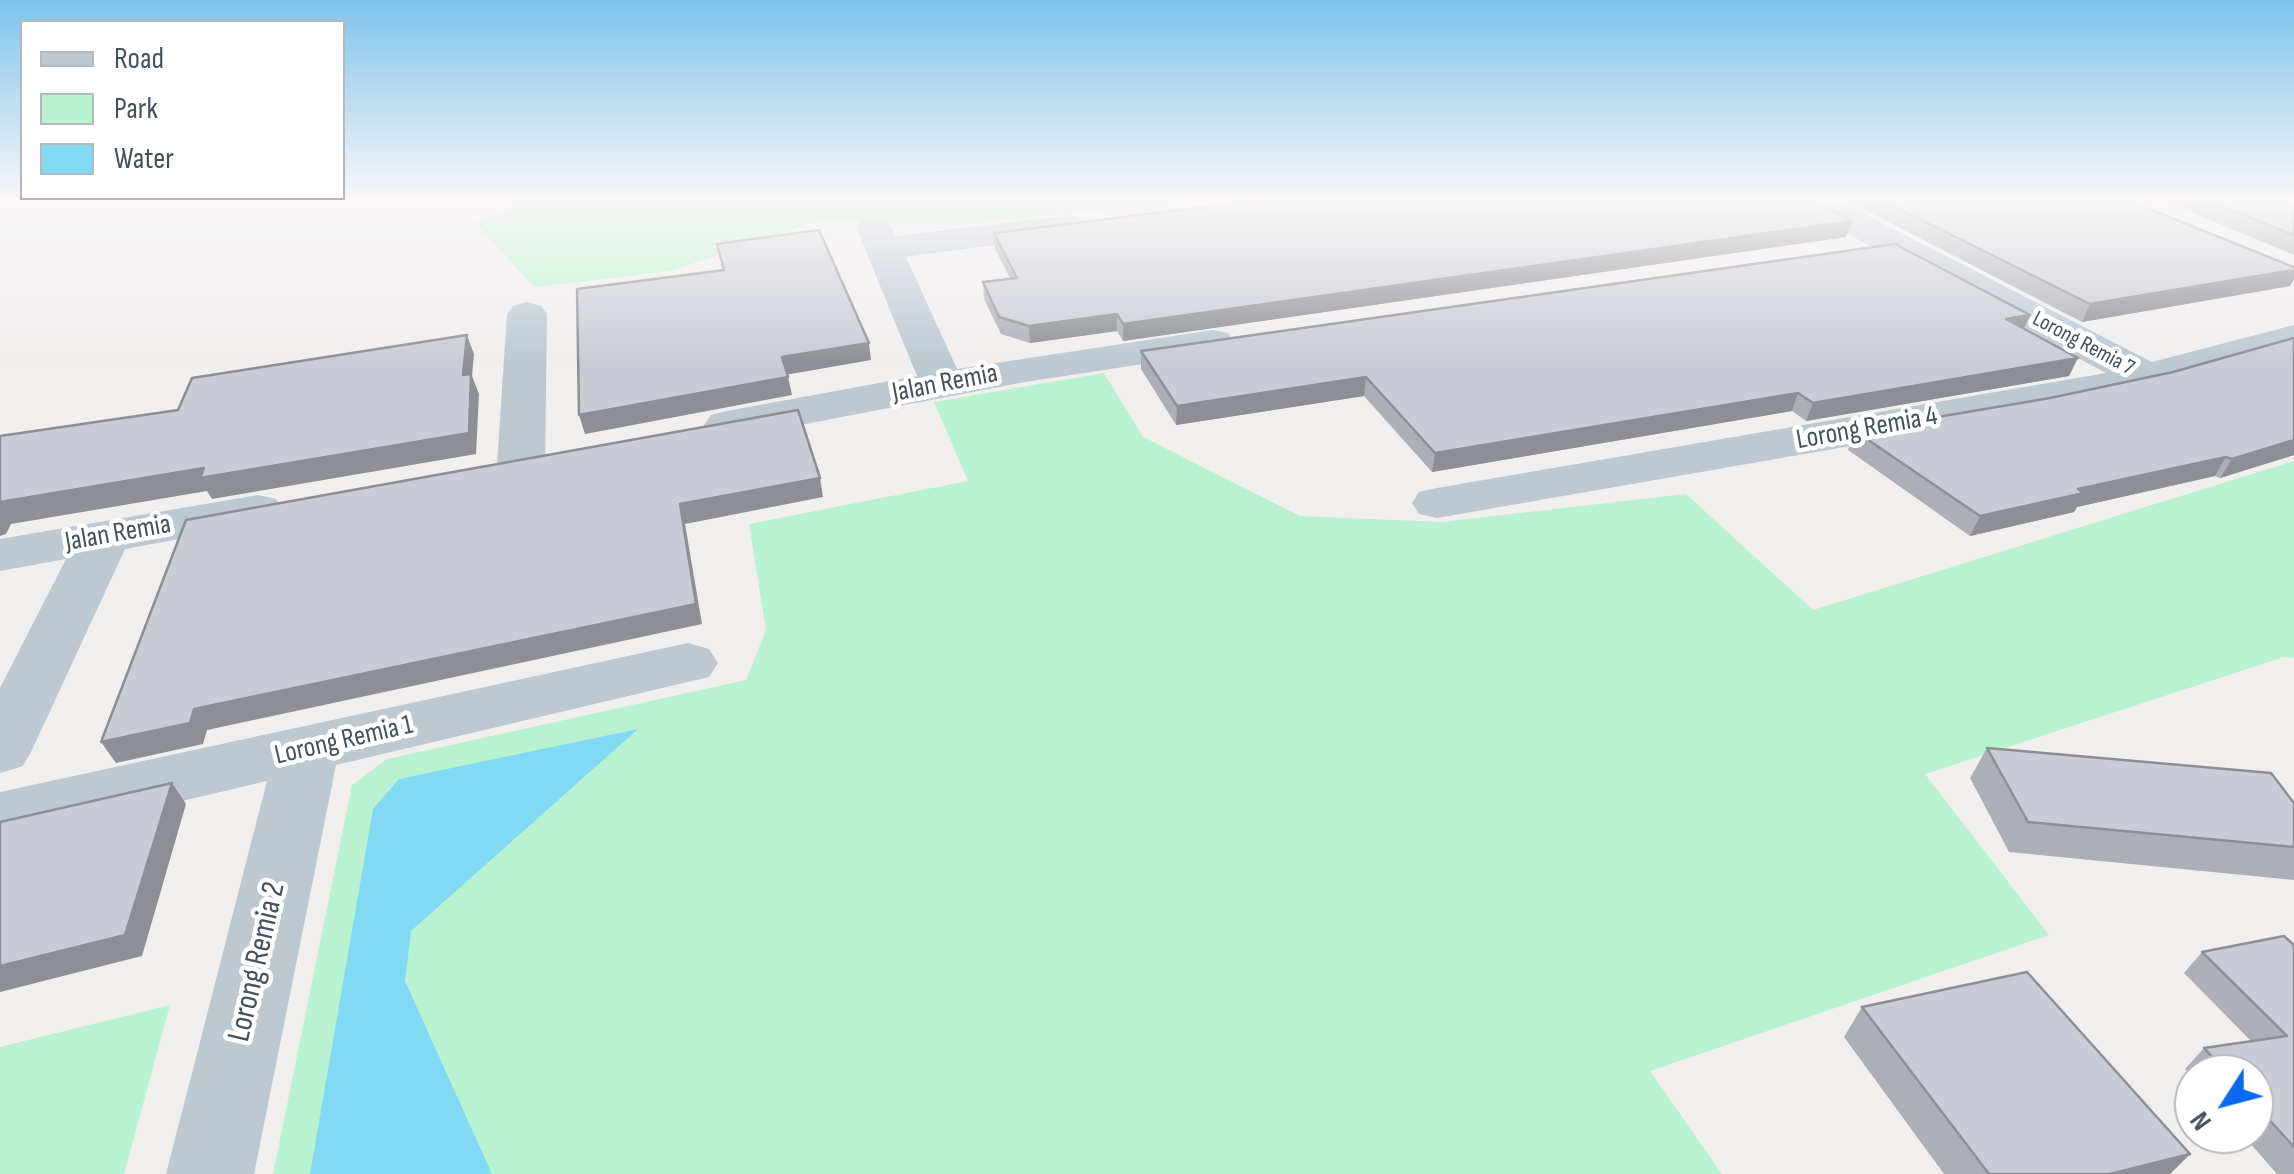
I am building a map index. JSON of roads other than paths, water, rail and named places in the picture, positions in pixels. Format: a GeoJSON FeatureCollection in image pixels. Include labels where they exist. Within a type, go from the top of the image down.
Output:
{"type":"FeatureCollection","features":[{"type":"Feature","properties":{"kind":"street"},"geometry":{"type":"LineString","coordinates":[[885,253],[942,384]]}},
{"type":"Feature","properties":{"kind":"street","name":"Lorong Remia 7"},"geometry":{"type":"LineString","coordinates":[[1909,253],[2147,378]]}},
{"type":"Feature","properties":{"kind":"street"},"geometry":{"type":"LineString","coordinates":[[521,464],[527,314]]}},
{"type":"Feature","properties":{"kind":"street","name":"Jalan Remia"},"geometry":{"type":"LineString","coordinates":[[688,432],[942,384],[1252,336]]}},
{"type":"Feature","properties":{"kind":"street","name":"Lorong Remia 4"},"geometry":{"type":"LineString","coordinates":[[1437,504],[2147,378],[2294,337]]}},
{"type":"Feature","properties":{"kind":"street","name":"Jalan Remia"},"geometry":{"type":"LineString","coordinates":[[0,555],[300,502]]}},
{"type":"Feature","properties":{"kind":"street"},"geometry":{"type":"LineString","coordinates":[[0,750],[104,536]]}},
{"type":"Feature","properties":{"kind":"street","name":"Lorong Remia 1"},"geometry":{"type":"LineString","coordinates":[[0,818],[688,662]]}},
{"type":"Feature","properties":{"kind":"street","name":"Lorong Remia 2"},"geometry":{"type":"LineString","coordinates":[[210,1174],[307,749]]}},
{"type":"Feature","properties":{"kind":"water"},"geometry":{"type":"Polygon","coordinates":[[[638,729],[411,931],[405,981],[492,1174],[310,1174],[373,809],[399,779],[638,729]]]}}]}
